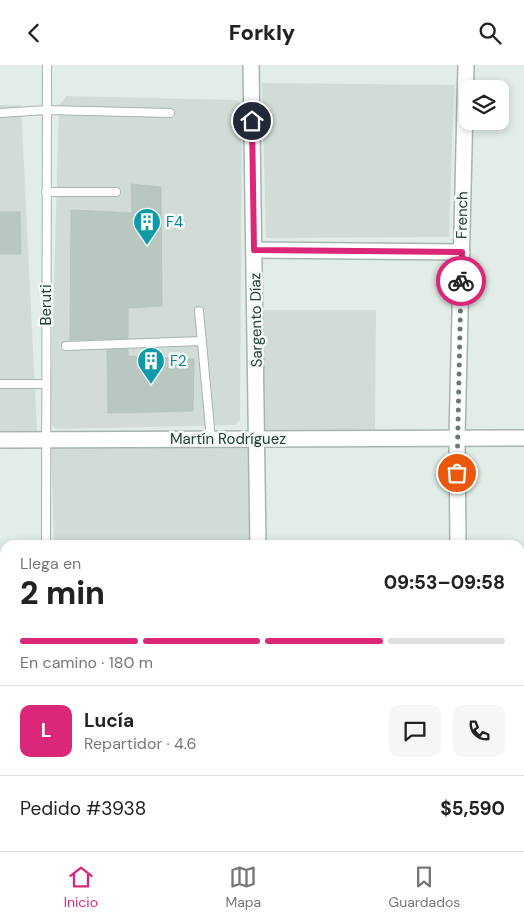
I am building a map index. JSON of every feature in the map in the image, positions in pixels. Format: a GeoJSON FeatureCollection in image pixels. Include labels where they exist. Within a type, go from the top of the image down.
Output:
{"type":"FeatureCollection","features":[{"type":"Feature","properties":{"kind":"street","name":"Sargento Díaz"},"geometry":{"type":"LineString","coordinates":[[251,65],[258,540]]}},
{"type":"Feature","properties":{"kind":"street","name":"French"},"geometry":{"type":"LineString","coordinates":[[458,540],[457,437],[466,65]]}},
{"type":"Feature","properties":{"kind":"street"},"geometry":{"type":"LineString","coordinates":[[254,250],[462,252]]}},
{"type":"Feature","properties":{"kind":"street","name":"Martín Rodríguez"},"geometry":{"type":"LineString","coordinates":[[0,440],[524,438]]}},
{"type":"Feature","properties":{"kind":"lane","name":"Beruti"},"geometry":{"type":"LineString","coordinates":[[46,540],[47,65]]}},
{"type":"Feature","properties":{"kind":"lane"},"geometry":{"type":"LineString","coordinates":[[0,113],[47,111],[170,113]]}},
{"type":"Feature","properties":{"kind":"lane"},"geometry":{"type":"LineString","coordinates":[[46,192],[116,192]]}},
{"type":"Feature","properties":{"kind":"lane"},"geometry":{"type":"LineString","coordinates":[[199,311],[211,439]]}},
{"type":"Feature","properties":{"kind":"lane"},"geometry":{"type":"LineString","coordinates":[[66,347],[202,341]]}},
{"type":"Feature","properties":{"kind":"lane"},"geometry":{"type":"LineString","coordinates":[[0,385],[45,384]]}},
{"type":"Feature","properties":{"kind":"shaded area"},"geometry":{"type":"Polygon","coordinates":[[[262,83],[454,85],[449,237],[266,238],[262,83]]]}},
{"type":"Feature","properties":{"kind":"shaded area"},"geometry":{"type":"Polygon","coordinates":[[[66,96],[236,100],[242,105],[240,420],[235,425],[56,429],[50,423],[59,106],[66,96]]]}},
{"type":"Feature","properties":{"kind":"shaded area"},"geometry":{"type":"Polygon","coordinates":[[[0,105],[21,105],[37,431],[0,431],[0,105]]]}},
{"type":"Feature","properties":{"kind":"shaded area"},"geometry":{"type":"Polygon","coordinates":[[[263,310],[376,310],[375,432],[264,431],[263,310]]]}},
{"type":"Feature","properties":{"kind":"shaded area"},"geometry":{"type":"Polygon","coordinates":[[[251,445],[251,540],[54,540],[51,447],[251,445]]]}},
{"type":"Feature","properties":{"kind":"building"},"geometry":{"type":"Polygon","coordinates":[[[131,184],[161,187],[162,306],[128,308],[128,338],[70,340],[71,210],[132,213],[131,184]]]}},
{"type":"Feature","properties":{"kind":"building"},"geometry":{"type":"Polygon","coordinates":[[[0,212],[20,212],[21,254],[0,254],[0,212]]]}},
{"type":"Feature","properties":{"kind":"building","name":"F2"},"geometry":{"type":"Polygon","coordinates":[[[128,349],[128,356],[194,359],[193,411],[108,413],[107,350],[128,349]]]}},
{"type":"Feature","properties":{"kind":"way so far"},"geometry":{"type":"LineString","coordinates":[[457,473],[461,281]]}},
{"type":"Feature","properties":{"kind":"place","name":"F4"},"geometry":{"type":"Point","coordinates":[147,246]}},
{"type":"Feature","properties":{"kind":"place","name":"F2"},"geometry":{"type":"Point","coordinates":[151,385]}},
{"type":"Feature","properties":{"kind":"route"},"geometry":{"type":"LineString","coordinates":[[252,121],[254,250],[462,252],[461,281]]}}]}
